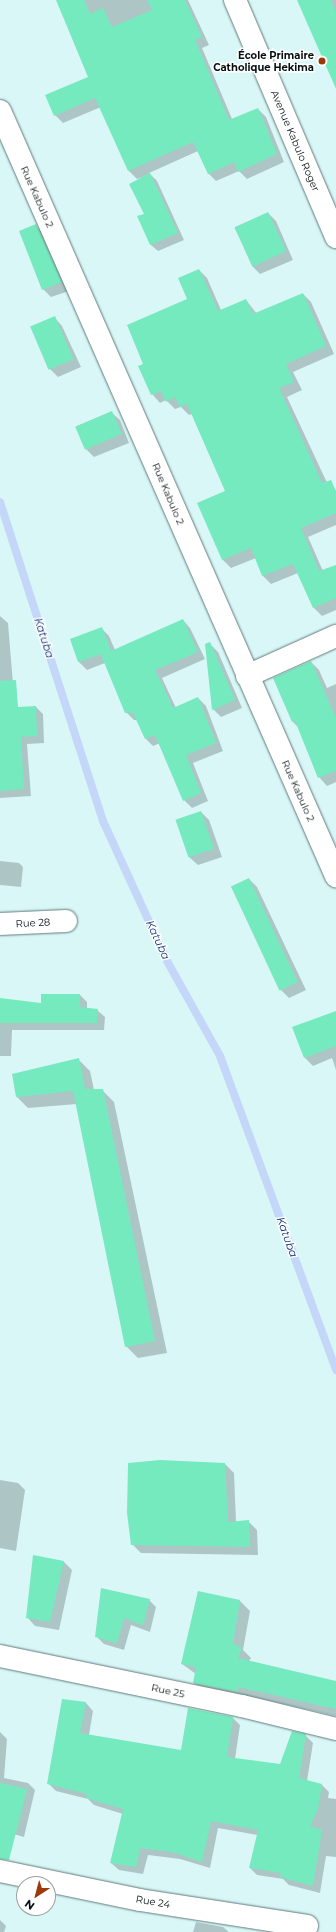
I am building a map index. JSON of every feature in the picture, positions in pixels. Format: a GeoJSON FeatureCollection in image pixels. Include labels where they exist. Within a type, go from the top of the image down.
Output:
{"type":"FeatureCollection","features":[{"type":"Feature","properties":{"kind":"street","name":"Avenue Kabulo Roger"},"geometry":{"type":"LineString","coordinates":[[236,0],[336,237]]}},
{"type":"Feature","properties":{"kind":"street","name":"Rue Kabulo 2"},"geometry":{"type":"LineString","coordinates":[[0,111],[336,876]]}},
{"type":"Feature","properties":{"kind":"street"},"geometry":{"type":"LineString","coordinates":[[247,676],[336,636]]}},
{"type":"Feature","properties":{"kind":"street","name":"Rue 28"},"geometry":{"type":"LineString","coordinates":[[0,924],[66,921]]}},
{"type":"Feature","properties":{"kind":"street","name":"Rue 25"},"geometry":{"type":"LineString","coordinates":[[0,1656],[242,1706],[336,1729]]}},
{"type":"Feature","properties":{"kind":"street","name":"Rue 24"},"geometry":{"type":"LineString","coordinates":[[0,1871],[140,1900],[307,1926]]}},
{"type":"Feature","properties":{"kind":"building"},"geometry":{"type":"Polygon","coordinates":[[[56,0],[84,0],[90,14],[103,8],[112,27],[152,10],[147,0],[185,0],[202,37],[195,40],[229,120],[258,108],[277,154],[238,172],[234,162],[208,174],[193,142],[128,171],[95,98],[54,116],[45,95],[88,77],[56,0]]]}},
{"type":"Feature","properties":{"kind":"building"},"geometry":{"type":"Polygon","coordinates":[[[297,0],[331,0],[336,12],[336,89],[297,0]]]}},
{"type":"Feature","properties":{"kind":"building"},"geometry":{"type":"Polygon","coordinates":[[[150,173],[178,233],[150,245],[137,216],[144,214],[129,184],[150,173]]]}},
{"type":"Feature","properties":{"kind":"building"},"geometry":{"type":"Polygon","coordinates":[[[268,212],[286,251],[253,267],[234,228],[268,212]]]}},
{"type":"Feature","properties":{"kind":"building"},"geometry":{"type":"Polygon","coordinates":[[[36,224],[62,282],[42,290],[19,231],[36,224]]]}},
{"type":"Feature","properties":{"kind":"building"},"geometry":{"type":"Polygon","coordinates":[[[199,269],[218,311],[246,299],[253,314],[303,293],[326,346],[286,364],[294,382],[279,388],[322,483],[331,480],[336,491],[336,513],[301,528],[319,571],[336,565],[336,598],[313,608],[293,564],[262,576],[251,548],[222,560],[197,503],[225,491],[187,404],[180,407],[175,397],[166,402],[161,391],[151,395],[138,366],[143,364],[127,325],[187,299],[178,278],[199,269]]]}},
{"type":"Feature","properties":{"kind":"building"},"geometry":{"type":"Polygon","coordinates":[[[55,316],[73,359],[49,370],[30,327],[55,316]]]}},
{"type":"Feature","properties":{"kind":"building"},"geometry":{"type":"Polygon","coordinates":[[[112,411],[122,434],[85,450],[75,427],[112,411]]]}},
{"type":"Feature","properties":{"kind":"building"},"geometry":{"type":"Polygon","coordinates":[[[183,619],[198,652],[155,670],[173,708],[198,697],[216,743],[186,755],[201,793],[183,801],[155,735],[145,739],[133,713],[125,713],[101,655],[108,652],[78,662],[70,639],[102,627],[111,651],[183,619]]]}},
{"type":"Feature","properties":{"kind":"building"},"geometry":{"type":"Polygon","coordinates":[[[210,642],[235,700],[212,710],[205,644],[210,642]]]}},
{"type":"Feature","properties":{"kind":"building"},"geometry":{"type":"Polygon","coordinates":[[[311,661],[336,718],[336,771],[318,778],[295,721],[292,722],[273,678],[311,661]]]}},
{"type":"Feature","properties":{"kind":"building"},"geometry":{"type":"Polygon","coordinates":[[[16,680],[18,707],[36,706],[37,736],[21,737],[24,789],[0,791],[0,681],[16,680]]]}},
{"type":"Feature","properties":{"kind":"building"},"geometry":{"type":"Polygon","coordinates":[[[201,811],[214,849],[188,858],[175,820],[201,811]]]}},
{"type":"Feature","properties":{"kind":"building"},"geometry":{"type":"Polygon","coordinates":[[[249,878],[298,982],[279,991],[231,886],[249,878]]]}},
{"type":"Feature","properties":{"kind":"building"},"geometry":{"type":"Polygon","coordinates":[[[41,994],[80,994],[80,1007],[98,1009],[97,1023],[0,1023],[0,998],[41,1003],[41,994]]]}},
{"type":"Feature","properties":{"kind":"building"},"geometry":{"type":"Polygon","coordinates":[[[336,1011],[336,1046],[304,1058],[292,1027],[336,1011]]]}},
{"type":"Feature","properties":{"kind":"building"},"geometry":{"type":"Polygon","coordinates":[[[79,1058],[85,1089],[103,1089],[155,1341],[125,1347],[73,1091],[16,1097],[12,1074],[79,1058]]]}},
{"type":"Feature","properties":{"kind":"building"},"geometry":{"type":"Polygon","coordinates":[[[160,1460],[225,1463],[228,1522],[249,1520],[250,1547],[131,1545],[127,1513],[128,1463],[160,1460]]]}},
{"type":"Feature","properties":{"kind":"building"},"geometry":{"type":"Polygon","coordinates":[[[33,1555],[64,1561],[50,1622],[26,1618],[33,1555]]]}},
{"type":"Feature","properties":{"kind":"building"},"geometry":{"type":"Polygon","coordinates":[[[101,1588],[150,1599],[143,1625],[124,1618],[117,1643],[95,1637],[101,1588]]]}},
{"type":"Feature","properties":{"kind":"building"},"geometry":{"type":"Polygon","coordinates":[[[198,1591],[240,1600],[233,1644],[242,1647],[238,1658],[336,1681],[336,1709],[238,1687],[238,1692],[193,1683],[196,1667],[181,1664],[198,1591]]]}},
{"type":"Feature","properties":{"kind":"building"},"geometry":{"type":"Polygon","coordinates":[[[62,1699],[86,1702],[80,1733],[181,1750],[188,1708],[233,1717],[227,1757],[280,1764],[292,1731],[306,1734],[299,1778],[322,1784],[318,1809],[310,1826],[322,1830],[313,1886],[280,1877],[281,1873],[249,1868],[258,1830],[211,1821],[202,1862],[172,1852],[140,1848],[136,1867],[110,1863],[123,1809],[86,1798],[87,1794],[47,1784],[62,1699]]]}},
{"type":"Feature","properties":{"kind":"building"},"geometry":{"type":"Polygon","coordinates":[[[0,1783],[27,1789],[9,1860],[0,1859],[0,1783]]]}},
{"type":"Feature","properties":{"kind":"waterway","name":"Katuba"},"geometry":{"type":"LineString","coordinates":[[0,502],[103,821],[167,961],[220,1056],[336,1370]]}},
{"type":"Feature","properties":{"kind":"place","name":"École Primaire Catholique Hekima"},"geometry":{"type":"Point","coordinates":[322,61]}}]}
